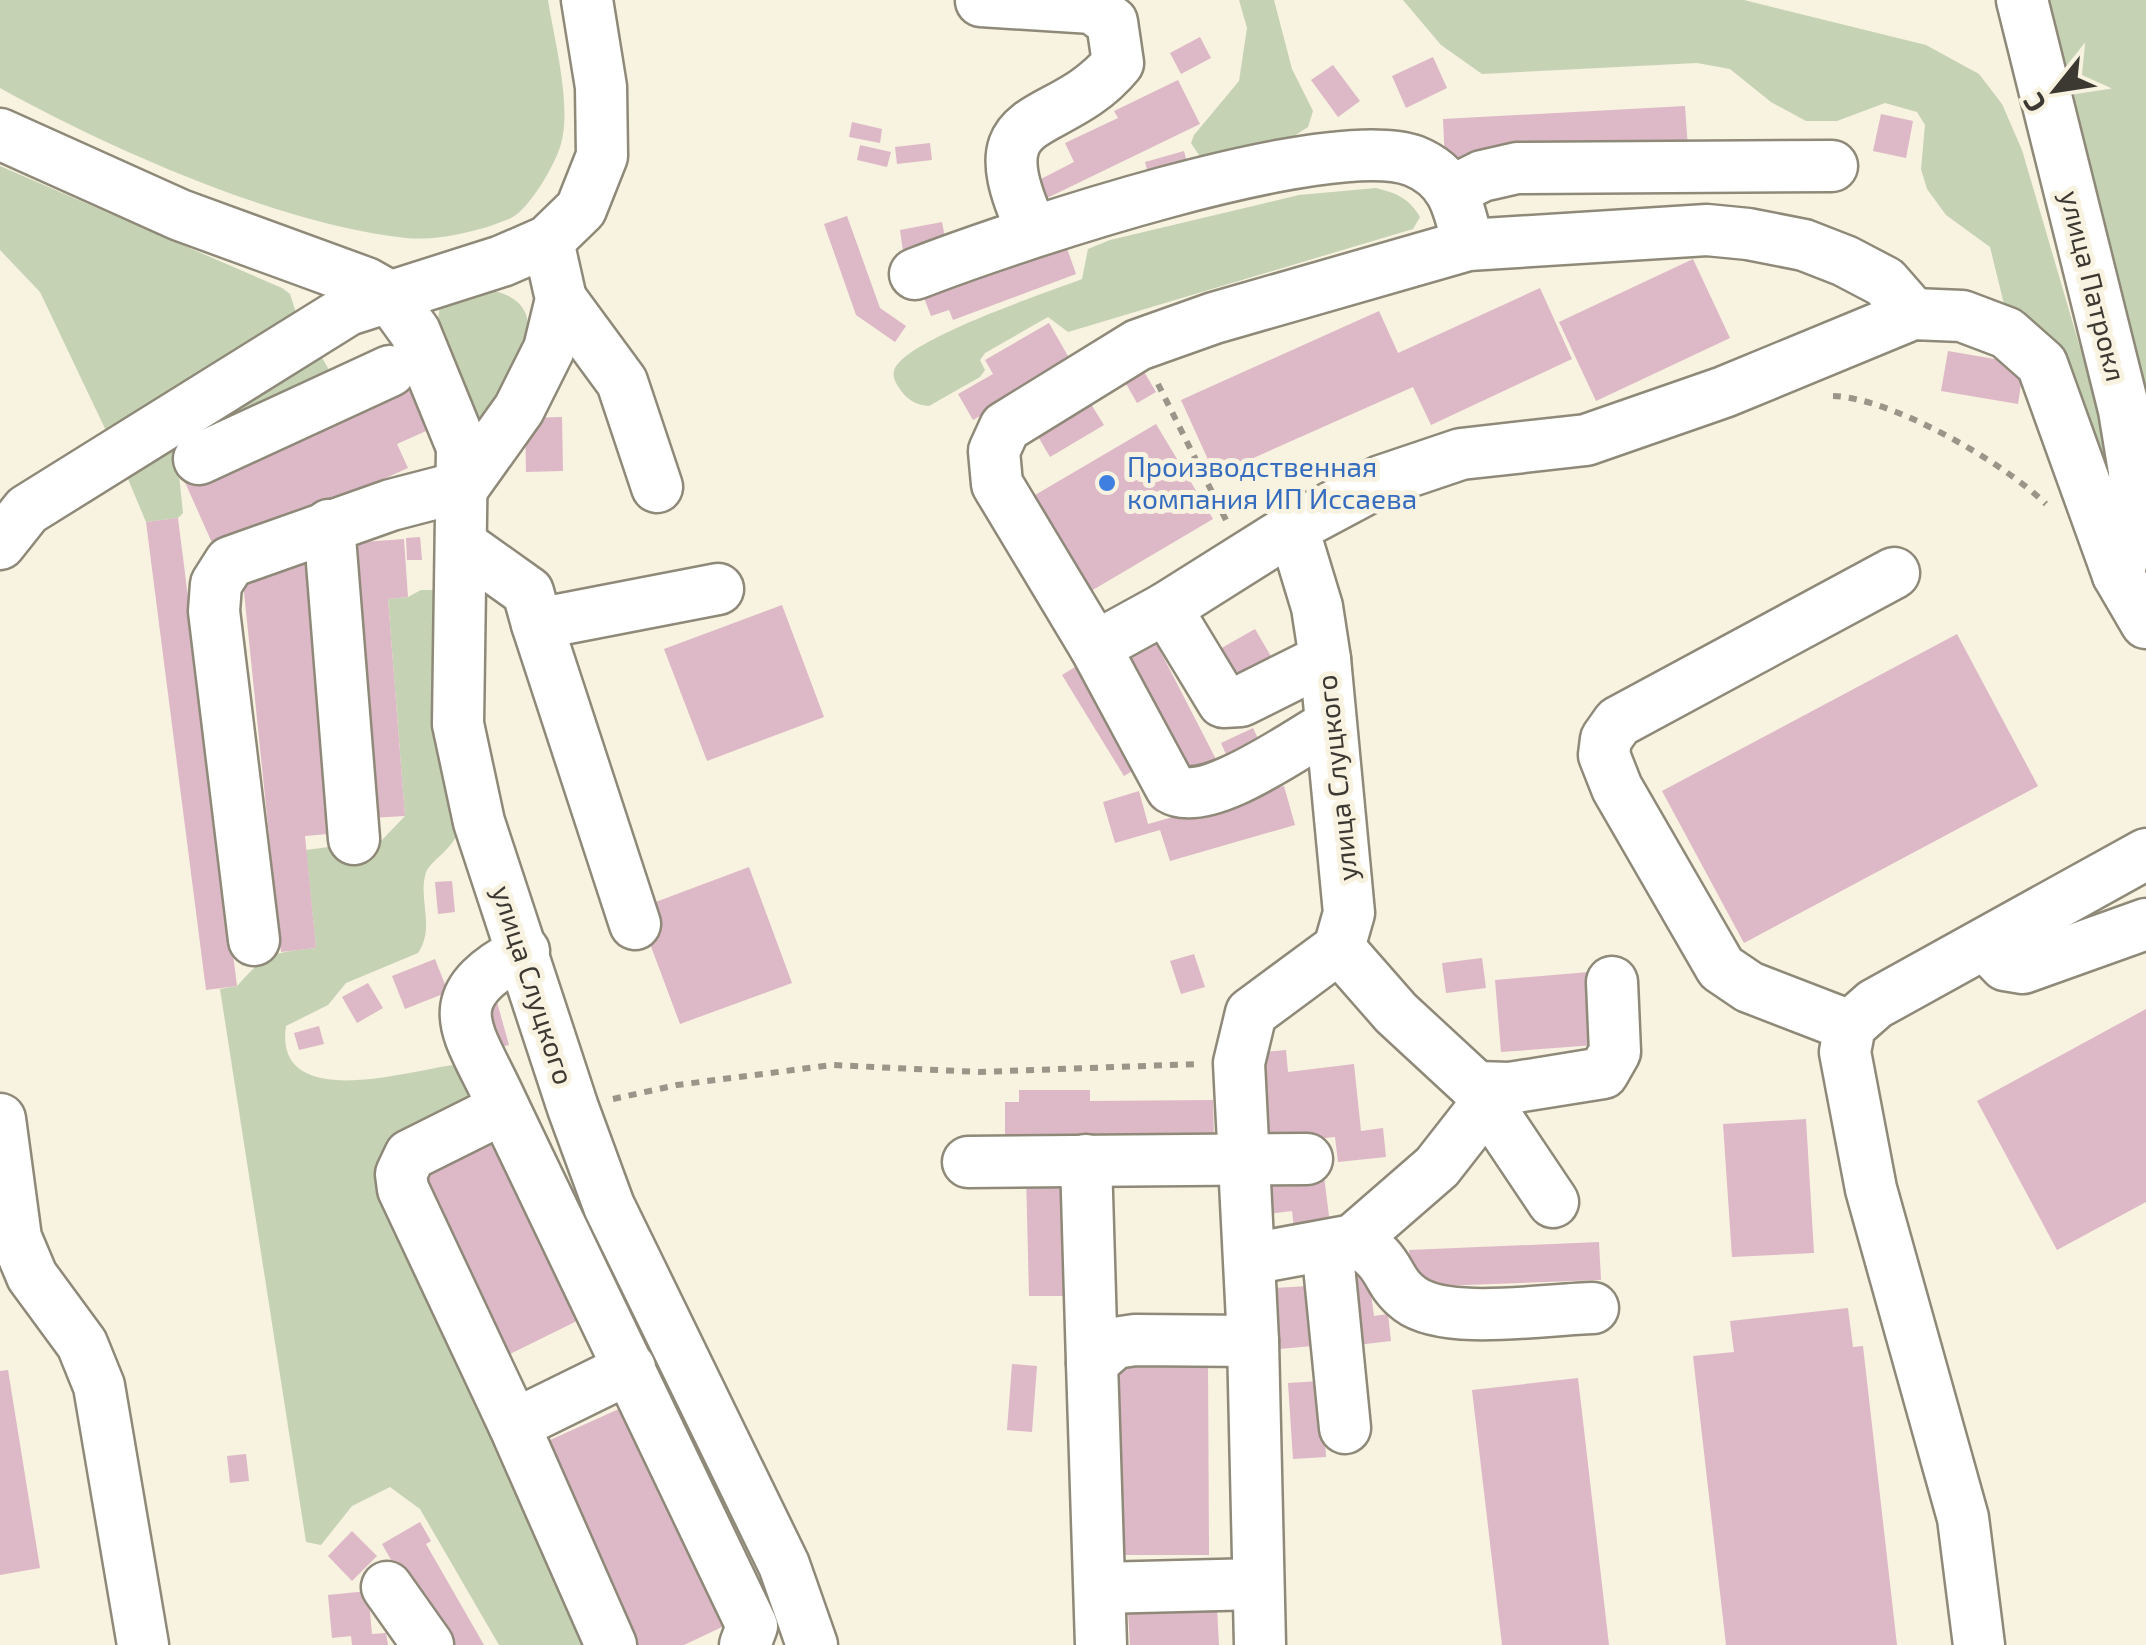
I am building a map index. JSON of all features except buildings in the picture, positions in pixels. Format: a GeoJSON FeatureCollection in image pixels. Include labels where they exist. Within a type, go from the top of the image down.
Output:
{"type":"FeatureCollection","features":[{"type":"Feature","properties":{"kind":"street"},"geometry":{"type":"LineString","coordinates":[[2,532],[27,510],[320,326],[389,296],[502,261],[548,241],[581,209],[602,156],[601,87],[587,0]]}},
{"type":"Feature","properties":{"kind":"street","name":"улица Патрокл"},"geometry":{"type":"LineString","coordinates":[[2022,0],[2124,410],[2134,471],[2134,513],[2118,574]]}},
{"type":"Feature","properties":{"kind":"street"},"geometry":{"type":"LineString","coordinates":[[981,1],[1092,8],[1112,22],[1118,62],[1107,76],[1026,128],[1012,144],[1007,161],[1032,230]]}},
{"type":"Feature","properties":{"kind":"street"},"geometry":{"type":"LineString","coordinates":[[0,134],[180,215],[366,283],[389,296]]}},
{"type":"Feature","properties":{"kind":"street"},"geometry":{"type":"LineString","coordinates":[[915,274],[1032,230],[1308,160],[1393,156],[1418,162],[1454,190],[1468,245]]}},
{"type":"Feature","properties":{"kind":"street"},"geometry":{"type":"LineString","coordinates":[[1454,190],[1482,176],[1518,168],[1832,166]]}},
{"type":"Feature","properties":{"kind":"street"},"geometry":{"type":"LineString","coordinates":[[1330,725],[1213,791],[1179,793],[1171,788],[1095,646],[997,484],[994,452],[1005,427],[1138,345],[1214,318],[1468,245],[1706,230],[1748,234],[1804,246],[1845,261],[1884,282],[1913,314]]}},
{"type":"Feature","properties":{"kind":"street"},"geometry":{"type":"LineString","coordinates":[[548,241],[561,300],[622,382],[657,488]]}},
{"type":"Feature","properties":{"kind":"street","name":"улица Слуцкого"},"geometry":{"type":"LineString","coordinates":[[389,296],[415,332],[462,447],[458,724],[479,822],[572,1108],[610,1206],[784,1566],[812,1645]]}},
{"type":"Feature","properties":{"kind":"street"},"geometry":{"type":"LineString","coordinates":[[254,940],[214,611],[216,584],[230,562],[329,525],[464,486],[519,410],[549,349],[561,300]]}},
{"type":"Feature","properties":{"kind":"street"},"geometry":{"type":"LineString","coordinates":[[1095,646],[1166,608],[1293,528],[1381,481],[1461,454],[1586,440],[1724,392],[1913,314],[1962,316],[2008,333],[2042,364],[2118,574],[2146,623]]}},
{"type":"Feature","properties":{"kind":"street"},"geometry":{"type":"LineString","coordinates":[[199,459],[371,380],[320,326]]}},
{"type":"Feature","properties":{"kind":"street"},"geometry":{"type":"LineString","coordinates":[[329,525],[354,839]]}},
{"type":"Feature","properties":{"kind":"street","name":"улица Слуцкого"},"geometry":{"type":"LineString","coordinates":[[1293,528],[1318,607],[1325,659],[1348,897],[1339,948]]}},
{"type":"Feature","properties":{"kind":"street"},"geometry":{"type":"LineString","coordinates":[[462,545],[528,592],[635,924]]}},
{"type":"Feature","properties":{"kind":"street"},"geometry":{"type":"LineString","coordinates":[[1850,1026],[1749,987],[1721,968],[1617,788],[1604,755],[1606,739],[1618,722],[1894,573]]}},
{"type":"Feature","properties":{"kind":"street"},"geometry":{"type":"LineString","coordinates":[[537,624],[718,589]]}},
{"type":"Feature","properties":{"kind":"street"},"geometry":{"type":"LineString","coordinates":[[1166,608],[1223,702],[1241,702],[1325,659]]}},
{"type":"Feature","properties":{"kind":"street"},"geometry":{"type":"LineString","coordinates":[[1978,1645],[1963,1518],[1871,1188],[1845,1052],[1850,1026],[1875,1004],[1986,946],[2146,854]]}},
{"type":"Feature","properties":{"kind":"street"},"geometry":{"type":"LineString","coordinates":[[1986,946],[2005,965],[2023,968],[2146,924]]}},
{"type":"Feature","properties":{"kind":"street"},"geometry":{"type":"LineString","coordinates":[[1260,1645],[1254,1341],[1239,1063],[1251,1013],[1339,948],[1396,1014],[1481,1095],[1554,1202]]}},
{"type":"Feature","properties":{"kind":"street"},"geometry":{"type":"LineString","coordinates":[[524,951],[472,985],[464,1002],[466,1021],[752,1626],[745,1645]]}},
{"type":"Feature","properties":{"kind":"street"},"geometry":{"type":"LineString","coordinates":[[1340,1243],[1437,1168],[1481,1095],[1603,1073],[1616,1052],[1612,982]]}},
{"type":"Feature","properties":{"kind":"street"},"geometry":{"type":"LineString","coordinates":[[504,1108],[410,1155],[401,1174],[402,1189],[514,1425],[610,1645]]}},
{"type":"Feature","properties":{"kind":"street"},"geometry":{"type":"LineString","coordinates":[[0,1119],[16,1238],[32,1276],[82,1344],[99,1386],[144,1645]]}},
{"type":"Feature","properties":{"kind":"street"},"geometry":{"type":"LineString","coordinates":[[968,1162],[1306,1159]]}},
{"type":"Feature","properties":{"kind":"street"},"geometry":{"type":"LineString","coordinates":[[1086,1160],[1101,1645]]}},
{"type":"Feature","properties":{"kind":"street"},"geometry":{"type":"LineString","coordinates":[[1340,1243],[1345,1428]]}},
{"type":"Feature","properties":{"kind":"street"},"geometry":{"type":"LineString","coordinates":[[1250,1259],[1340,1243],[1376,1251],[1412,1300],[1446,1313],[1593,1308]]}},
{"type":"Feature","properties":{"kind":"street"},"geometry":{"type":"LineString","coordinates":[[1092,1363],[1115,1344],[1135,1340],[1254,1341]]}},
{"type":"Feature","properties":{"kind":"street"},"geometry":{"type":"LineString","coordinates":[[514,1425],[630,1368]]}},
{"type":"Feature","properties":{"kind":"street"},"geometry":{"type":"LineString","coordinates":[[1100,1588],[1258,1584]]}},
{"type":"Feature","properties":{"kind":"street"},"geometry":{"type":"LineString","coordinates":[[387,1588],[428,1645]]}},
{"type":"Feature","properties":{"kind":"path"},"geometry":{"type":"LineString","coordinates":[[1138,345],[1245,557]]}},
{"type":"Feature","properties":{"kind":"path"},"geometry":{"type":"LineString","coordinates":[[1823,395],[1858,397],[1934,430],[2031,489],[2056,514]]}},
{"type":"Feature","properties":{"kind":"path"},"geometry":{"type":"LineString","coordinates":[[572,1108],[677,1085],[832,1065],[980,1072],[1239,1063]]}},
{"type":"Feature","properties":{"kind":"green space"},"geometry":{"type":"Polygon","coordinates":[[[0,0],[548,0],[563,92],[561,144],[548,174],[526,206],[511,218],[486,227],[418,239],[305,217],[251,201],[144,159],[0,88],[0,0]]]}},
{"type":"Feature","properties":{"kind":"green space"},"geometry":{"type":"Polygon","coordinates":[[[1239,0],[1274,0],[1292,69],[1313,111],[1308,127],[1294,136],[1212,159],[1201,158],[1191,143],[1194,135],[1239,81],[1247,28],[1239,0]]]}},
{"type":"Feature","properties":{"kind":"green space"},"geometry":{"type":"Polygon","coordinates":[[[1403,0],[1744,0],[1926,45],[1979,74],[2002,104],[2022,150],[2108,443],[2107,456],[2099,459],[2004,304],[1990,247],[1946,215],[1927,189],[1921,169],[1925,125],[1917,112],[1885,103],[1837,121],[1806,121],[1771,102],[1730,69],[1697,63],[1482,74],[1441,45],[1403,0]]]}},
{"type":"Feature","properties":{"kind":"green space"},"geometry":{"type":"Polygon","coordinates":[[[2049,0],[2146,0],[2146,389],[2049,0]]]}},
{"type":"Feature","properties":{"kind":"green space"},"geometry":{"type":"Polygon","coordinates":[[[0,166],[282,288],[290,294],[297,316],[109,437],[40,292],[0,250],[0,166]]]}},
{"type":"Feature","properties":{"kind":"green space"},"geometry":{"type":"Polygon","coordinates":[[[1376,188],[1396,194],[1411,205],[1420,217],[1413,229],[1068,332],[1048,317],[985,353],[980,360],[985,370],[980,377],[929,406],[907,398],[895,380],[894,371],[903,359],[922,345],[979,318],[1082,279],[1088,249],[1110,240],[1299,195],[1376,188]]]}},
{"type":"Feature","properties":{"kind":"green space"},"geometry":{"type":"Polygon","coordinates":[[[471,287],[503,294],[521,306],[528,323],[526,344],[517,366],[478,434],[437,327],[440,305],[471,287]]]}},
{"type":"Feature","properties":{"kind":"green space"},"geometry":{"type":"Polygon","coordinates":[[[312,353],[321,356],[332,375],[178,466],[183,513],[178,518],[146,522],[123,467],[312,353]]]}},
{"type":"Feature","properties":{"kind":"green space"},"geometry":{"type":"Polygon","coordinates":[[[421,590],[436,590],[461,826],[452,843],[427,870],[426,925],[418,953],[346,983],[328,1005],[286,1026],[288,1053],[300,1070],[321,1078],[377,1078],[453,1065],[469,1078],[477,1095],[399,1145],[594,1645],[499,1645],[420,1509],[390,1487],[352,1506],[321,1545],[306,1542],[220,989],[237,986],[271,956],[316,948],[306,850],[382,840],[405,816],[388,599],[408,597],[421,590]]]}},
{"type":"Feature","properties":{"kind":"place","name":"Производственная компания ИП Иссаева"},"geometry":{"type":"Point","coordinates":[1107,483]}}]}
